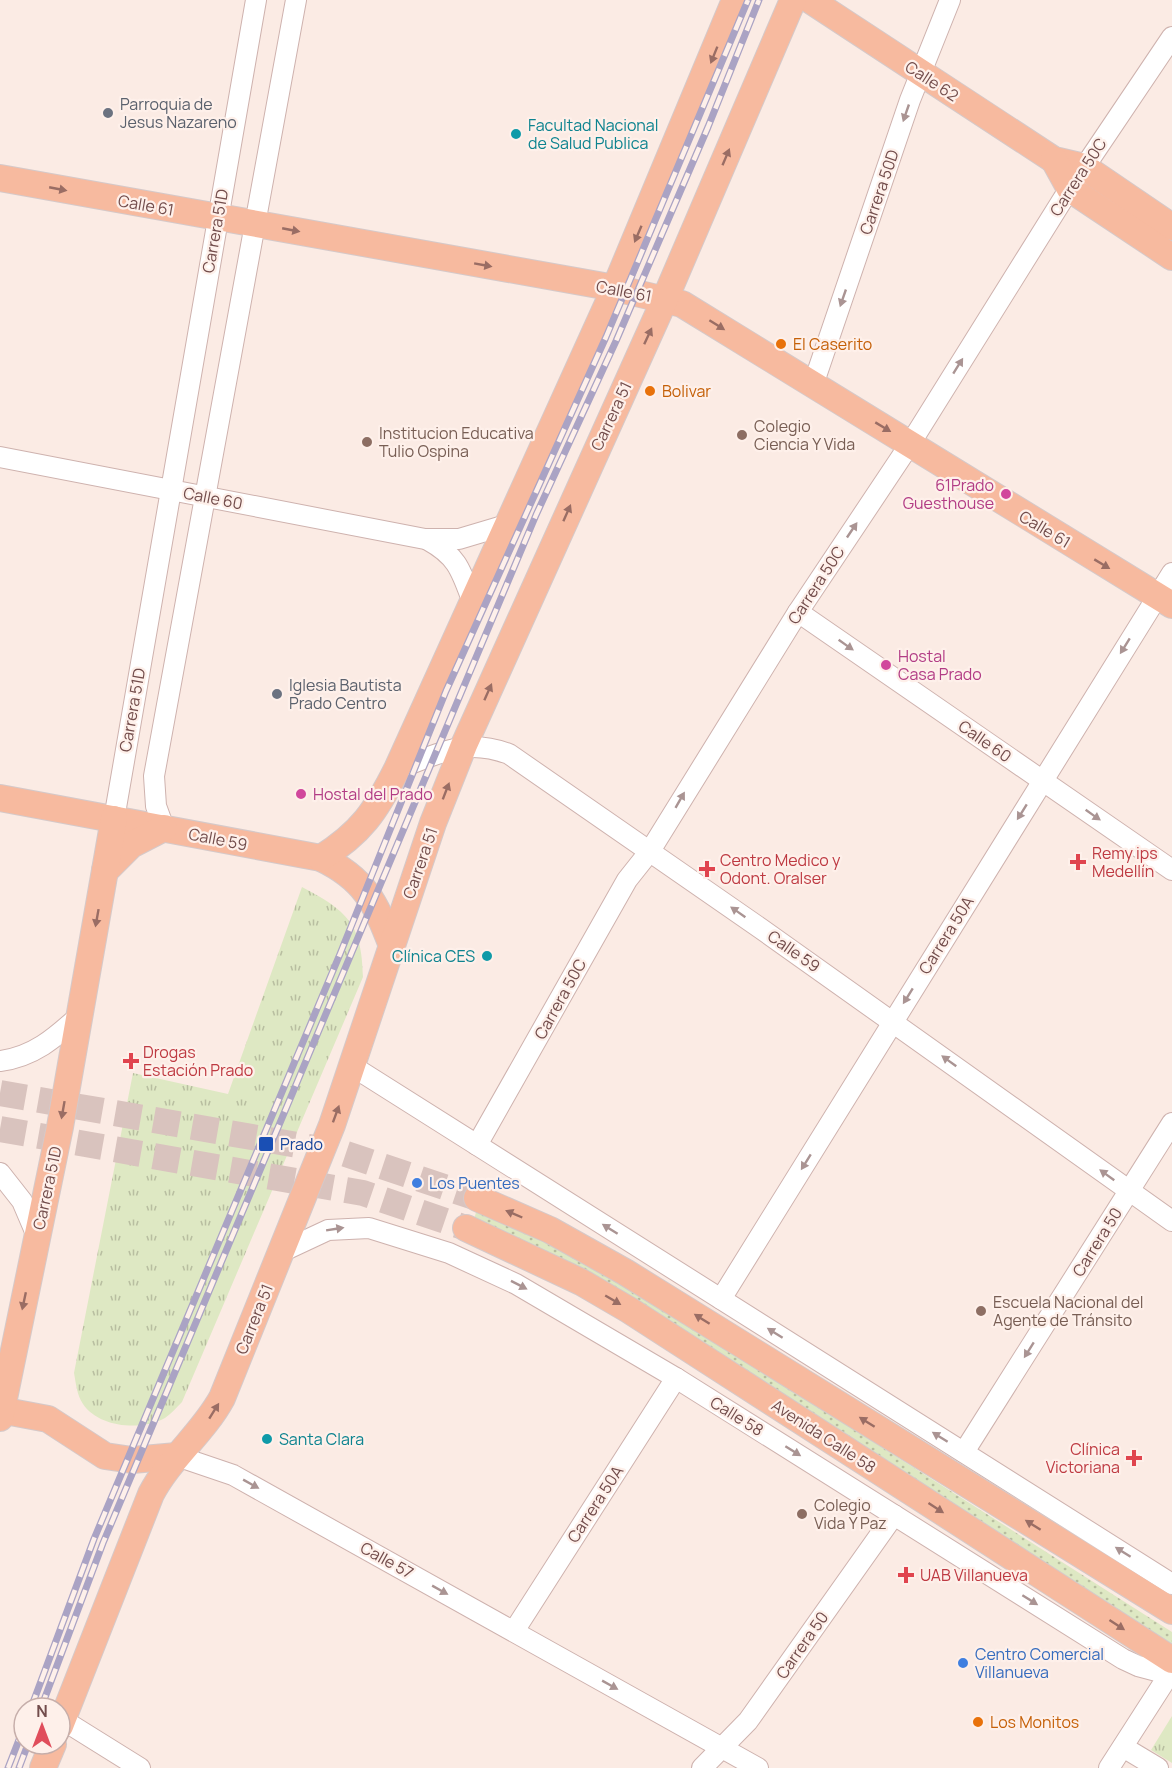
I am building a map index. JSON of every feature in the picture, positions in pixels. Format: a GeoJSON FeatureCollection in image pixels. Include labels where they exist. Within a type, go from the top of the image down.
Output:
{"type":"FeatureCollection","features":[{"type":"Feature","properties":{"kind":"main road"},"geometry":{"type":"LineString","coordinates":[[321,858],[352,837],[365,825],[397,769],[615,288],[735,0]]}},
{"type":"Feature","properties":{"kind":"main road","name":"Carrera 51"},"geometry":{"type":"LineString","coordinates":[[72,1696],[151,1494],[177,1456],[204,1426],[222,1398],[314,1173],[433,823],[464,745],[665,299],[794,0]]}},
{"type":"Feature","properties":{"kind":"main road","name":"Calle 62"},"geometry":{"type":"LineString","coordinates":[[810,0],[1054,160],[1084,167],[1172,227]]}},
{"type":"Feature","properties":{"kind":"main road","name":"Calle 62"},"geometry":{"type":"LineString","coordinates":[[1054,160],[1070,189],[1172,257]]}},
{"type":"Feature","properties":{"kind":"main road","name":"Calle 61"},"geometry":{"type":"LineString","coordinates":[[0,178],[615,288],[665,299],[689,308],[1164,601]]}},
{"type":"Feature","properties":{"kind":"main road","name":"Calle 59"},"geometry":{"type":"LineString","coordinates":[[0,798],[321,858],[348,872],[371,896],[392,945]]}},
{"type":"Feature","properties":{"kind":"main road","name":"Carrera 51D"},"geometry":{"type":"LineString","coordinates":[[1,1413],[38,1236],[114,819]]}},
{"type":"Feature","properties":{"kind":"main road"},"geometry":{"type":"LineString","coordinates":[[105,871],[131,844],[164,828]]}},
{"type":"Feature","properties":{"kind":"main road","name":"Avenida Calle 58"},"geometry":{"type":"LineString","coordinates":[[477,1198],[550,1230],[617,1267],[1172,1611]]}},
{"type":"Feature","properties":{"kind":"main road","name":"Avenida Calle 58"},"geometry":{"type":"LineString","coordinates":[[466,1228],[571,1277],[630,1310],[1171,1670]]}},
{"type":"Feature","properties":{"kind":"main road","name":"Calle 57"},"geometry":{"type":"LineString","coordinates":[[1,1413],[48,1419],[105,1456],[132,1460],[177,1456]]}},
{"type":"Feature","properties":{"kind":"street","name":"Carrera 51D"},"geometry":{"type":"LineString","coordinates":[[114,819],[169,490],[256,0]]}},
{"type":"Feature","properties":{"kind":"street","name":"Carrera 51D"},"geometry":{"type":"LineString","coordinates":[[164,828],[156,806],[154,776],[296,0]]}},
{"type":"Feature","properties":{"kind":"street","name":"Carrera 50D"},"geometry":{"type":"LineString","coordinates":[[813,385],[921,74],[950,0]]}},
{"type":"Feature","properties":{"kind":"street","name":"Carrera 50C"},"geometry":{"type":"LineString","coordinates":[[477,1145],[627,880],[650,851],[798,612],[910,444],[1084,167],[1172,36]]}},
{"type":"Feature","properties":{"kind":"street","name":"Calle 60"},"geometry":{"type":"LineString","coordinates":[[0,458],[425,539],[459,539],[506,525]]}},
{"type":"Feature","properties":{"kind":"street","name":"Calle 60"},"geometry":{"type":"LineString","coordinates":[[425,539],[440,547],[457,563],[472,600]]}},
{"type":"Feature","properties":{"kind":"street","name":"Carrera 50A"},"geometry":{"type":"LineString","coordinates":[[721,1299],[1042,780],[1164,601],[1172,573]]}},
{"type":"Feature","properties":{"kind":"street","name":"Calle 60"},"geometry":{"type":"LineString","coordinates":[[798,612],[1172,870]]}},
{"type":"Feature","properties":{"kind":"street","name":"Calle 59"},"geometry":{"type":"LineString","coordinates":[[397,769],[464,745],[484,746],[509,754],[893,1021],[1172,1221]]}},
{"type":"Feature","properties":{"kind":"street"},"geometry":{"type":"LineString","coordinates":[[0,1061],[14,1059],[36,1051],[79,1016]]}},
{"type":"Feature","properties":{"kind":"street"},"geometry":{"type":"LineString","coordinates":[[352,1066],[1172,1584]]}},
{"type":"Feature","properties":{"kind":"street","name":"Carrera 50"},"geometry":{"type":"LineString","coordinates":[[964,1452],[1172,1124]]}},
{"type":"Feature","properties":{"kind":"street"},"geometry":{"type":"LineString","coordinates":[[0,1173],[22,1202],[38,1236]]}},
{"type":"Feature","properties":{"kind":"street","name":"Calle 58"},"geometry":{"type":"LineString","coordinates":[[281,1252],[328,1230],[369,1228],[395,1234],[448,1253],[516,1284],[676,1378],[1124,1659],[1138,1666],[1171,1670]]}},
{"type":"Feature","properties":{"kind":"street","name":"Carrera 50A"},"geometry":{"type":"LineString","coordinates":[[514,1631],[676,1378]]}},
{"type":"Feature","properties":{"kind":"street","name":"Calle 57"},"geometry":{"type":"LineString","coordinates":[[177,1456],[233,1474],[758,1768]]}},
{"type":"Feature","properties":{"kind":"street","name":"Carrera 50"},"geometry":{"type":"LineString","coordinates":[[702,1768],[748,1721],[894,1515]]}},
{"type":"Feature","properties":{"kind":"street"},"geometry":{"type":"LineString","coordinates":[[1109,1768],[1171,1670]]}},
{"type":"Feature","properties":{"kind":"street"},"geometry":{"type":"LineString","coordinates":[[72,1729],[140,1768]]}},
{"type":"Feature","properties":{"kind":"street"},"geometry":{"type":"LineString","coordinates":[[1123,1747],[1158,1768]]}},
{"type":"Feature","properties":{"kind":"green space"},"geometry":{"type":"Polygon","coordinates":[[[302,887],[330,904],[349,921],[359,944],[363,977],[182,1402],[165,1418],[145,1425],[121,1425],[99,1418],[83,1404],[74,1373],[133,1073],[228,1094],[302,887]]]}},
{"type":"Feature","properties":{"kind":"green space"},"geometry":{"type":"Polygon","coordinates":[[[477,1208],[580,1257],[624,1283],[1172,1632],[1172,1649],[474,1220],[477,1208]]]}},
{"type":"Feature","properties":{"kind":"green space"},"geometry":{"type":"Polygon","coordinates":[[[1172,1716],[1172,1763],[1151,1750],[1172,1716]]]}},
{"type":"Feature","properties":{"kind":"tunnel"},"geometry":{"type":"LineString","coordinates":[[0,1093],[343,1153],[477,1198]]}},
{"type":"Feature","properties":{"kind":"tunnel"},"geometry":{"type":"LineString","coordinates":[[0,1129],[363,1193],[466,1228]]}},
{"type":"Feature","properties":{"kind":"railway"},"geometry":{"type":"LineString","coordinates":[[35,1696],[94,1539],[340,954],[446,691],[606,337],[748,0]]}},
{"type":"Feature","properties":{"kind":"railway"},"geometry":{"type":"LineString","coordinates":[[46,1696],[103,1543],[536,515],[616,341],[708,127],[759,0]]}},
{"type":"Feature","properties":{"kind":"railway"},"geometry":{"type":"LineString","coordinates":[[8,1768],[13,1756]]}},
{"type":"Feature","properties":{"kind":"railway"},"geometry":{"type":"LineString","coordinates":[[19,1768],[24,1756]]}},
{"type":"Feature","properties":{"kind":"place","name":"Parroquia de Jesus Nazareno"},"geometry":{"type":"Point","coordinates":[108,113]}},
{"type":"Feature","properties":{"kind":"place","name":"Facultad Nacional de Salud Publica"},"geometry":{"type":"Point","coordinates":[516,134]}},
{"type":"Feature","properties":{"kind":"place","name":"El Caserito"},"geometry":{"type":"Point","coordinates":[781,344]}},
{"type":"Feature","properties":{"kind":"place","name":"Bolivar"},"geometry":{"type":"Point","coordinates":[650,391]}},
{"type":"Feature","properties":{"kind":"place","name":"Colegio Ciencia Y Vida"},"geometry":{"type":"Point","coordinates":[742,435]}},
{"type":"Feature","properties":{"kind":"place","name":"Institucion Educativa Tulio Ospina"},"geometry":{"type":"Point","coordinates":[367,442]}},
{"type":"Feature","properties":{"kind":"place","name":"61Prado Guesthouse"},"geometry":{"type":"Point","coordinates":[1006,494]}},
{"type":"Feature","properties":{"kind":"place","name":"Hostal Casa Prado"},"geometry":{"type":"Point","coordinates":[886,665]}},
{"type":"Feature","properties":{"kind":"place","name":"Iglesia Bautista Prado Centro"},"geometry":{"type":"Point","coordinates":[277,694]}},
{"type":"Feature","properties":{"kind":"place","name":"Hostal del Prado"},"geometry":{"type":"Point","coordinates":[301,794]}},
{"type":"Feature","properties":{"kind":"place","name":"Remy ips Medellín"},"geometry":{"type":"Point","coordinates":[1078,862]}},
{"type":"Feature","properties":{"kind":"place","name":"Centro Medico y Odont. Oralser"},"geometry":{"type":"Point","coordinates":[707,869]}},
{"type":"Feature","properties":{"kind":"place","name":"Clínica CES"},"geometry":{"type":"Point","coordinates":[487,956]}},
{"type":"Feature","properties":{"kind":"place","name":"Drogas Estación Prado"},"geometry":{"type":"Point","coordinates":[131,1061]}},
{"type":"Feature","properties":{"kind":"place","name":"Prado"},"geometry":{"type":"Point","coordinates":[266,1144]}},
{"type":"Feature","properties":{"kind":"place","name":"Los Puentes"},"geometry":{"type":"Point","coordinates":[417,1183]}},
{"type":"Feature","properties":{"kind":"place","name":"Escuela Nacional del Agente de Tránsito"},"geometry":{"type":"Point","coordinates":[981,1311]}},
{"type":"Feature","properties":{"kind":"place","name":"Santa Clara"},"geometry":{"type":"Point","coordinates":[267,1439]}},
{"type":"Feature","properties":{"kind":"place","name":"Clínica Victoriana"},"geometry":{"type":"Point","coordinates":[1134,1458]}},
{"type":"Feature","properties":{"kind":"place","name":"Colegio Vida Y Paz"},"geometry":{"type":"Point","coordinates":[802,1514]}},
{"type":"Feature","properties":{"kind":"place","name":"UAB Villanueva"},"geometry":{"type":"Point","coordinates":[906,1575]}},
{"type":"Feature","properties":{"kind":"place","name":"Centro Comercial Villanueva"},"geometry":{"type":"Point","coordinates":[963,1663]}},
{"type":"Feature","properties":{"kind":"place","name":"Los Monitos"},"geometry":{"type":"Point","coordinates":[978,1722]}}]}
